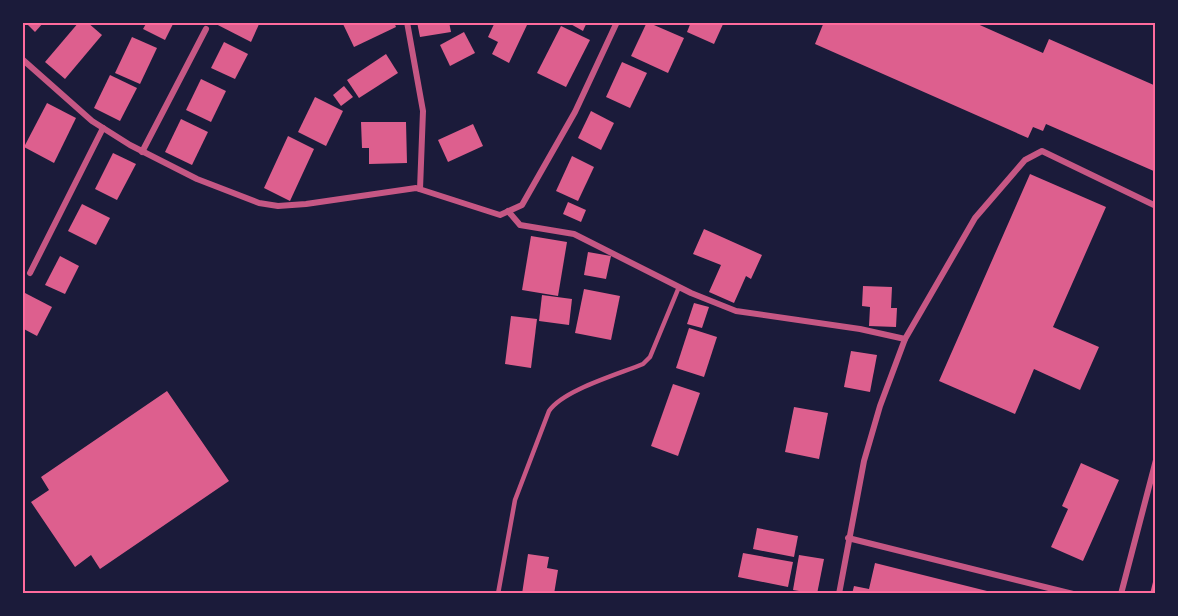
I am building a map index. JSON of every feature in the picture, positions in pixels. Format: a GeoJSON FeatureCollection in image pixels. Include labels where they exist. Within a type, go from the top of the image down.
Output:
{"type":"FeatureCollection","features":[{"type":"Feature","properties":{"kind":"street"},"geometry":{"type":"LineString","coordinates":[[407,22],[423,111],[420,189]]}},
{"type":"Feature","properties":{"kind":"street"},"geometry":{"type":"LineString","coordinates":[[22,59],[103,128],[142,152],[197,179],[259,203],[278,206],[406,188],[420,189],[500,215],[522,205],[574,112],[617,22]]}},
{"type":"Feature","properties":{"kind":"street"},"geometry":{"type":"LineString","coordinates":[[142,152],[206,29]]}},
{"type":"Feature","properties":{"kind":"street"},"geometry":{"type":"LineString","coordinates":[[30,273],[103,128]]}},
{"type":"Feature","properties":{"kind":"street"},"geometry":{"type":"LineString","coordinates":[[839,594],[848,538],[868,450],[905,339],[975,218],[1025,160],[1042,151],[1155,206]]}},
{"type":"Feature","properties":{"kind":"street"},"geometry":{"type":"LineString","coordinates":[[508,211],[520,225],[574,234],[679,287],[736,311],[860,329],[905,339]]}},
{"type":"Feature","properties":{"kind":"street"},"geometry":{"type":"LineString","coordinates":[[1121,594],[1155,460]]}},
{"type":"Feature","properties":{"kind":"street"},"geometry":{"type":"LineString","coordinates":[[848,538],[1073,594]]}},
{"type":"Feature","properties":{"kind":"lane"},"geometry":{"type":"LineString","coordinates":[[498,594],[515,500],[549,411],[554,404],[574,393],[643,363],[650,357],[679,287]]}},
{"type":"Feature","properties":{"kind":"building"},"geometry":{"type":"Polygon","coordinates":[[[25,22],[44,22],[35,32],[25,22]]]}},
{"type":"Feature","properties":{"kind":"building"},"geometry":{"type":"Polygon","coordinates":[[[79,22],[87,22],[102,35],[65,79],[45,62],[79,22]]]}},
{"type":"Feature","properties":{"kind":"building"},"geometry":{"type":"Polygon","coordinates":[[[147,22],[174,22],[165,40],[143,29],[147,22]]]}},
{"type":"Feature","properties":{"kind":"building"},"geometry":{"type":"Polygon","coordinates":[[[212,22],[260,22],[251,42],[212,22]]]}},
{"type":"Feature","properties":{"kind":"building"},"geometry":{"type":"Polygon","coordinates":[[[346,22],[394,22],[396,27],[354,47],[343,24],[346,22]]]}},
{"type":"Feature","properties":{"kind":"building"},"geometry":{"type":"Polygon","coordinates":[[[417,22],[449,22],[451,32],[420,37],[417,22]]]}},
{"type":"Feature","properties":{"kind":"building"},"geometry":{"type":"Polygon","coordinates":[[[495,22],[522,22],[527,25],[509,63],[492,54],[498,42],[488,37],[495,22]]]}},
{"type":"Feature","properties":{"kind":"building"},"geometry":{"type":"Polygon","coordinates":[[[567,22],[587,22],[583,31],[567,22]]]}},
{"type":"Feature","properties":{"kind":"building"},"geometry":{"type":"Polygon","coordinates":[[[647,22],[684,38],[668,73],[631,56],[647,22]]]}},
{"type":"Feature","properties":{"kind":"building"},"geometry":{"type":"Polygon","coordinates":[[[691,22],[724,22],[714,44],[687,32],[691,22]]]}},
{"type":"Feature","properties":{"kind":"building"},"geometry":{"type":"Polygon","coordinates":[[[824,22],[973,22],[1043,53],[1049,39],[1156,86],[1156,172],[1046,124],[1043,131],[1033,127],[1028,138],[815,44],[824,22]]]}},
{"type":"Feature","properties":{"kind":"building"},"geometry":{"type":"Polygon","coordinates":[[[561,26],[590,40],[566,87],[537,73],[561,26]]]}},
{"type":"Feature","properties":{"kind":"building"},"geometry":{"type":"Polygon","coordinates":[[[464,32],[475,53],[450,66],[440,45],[464,32]]]}},
{"type":"Feature","properties":{"kind":"building"},"geometry":{"type":"Polygon","coordinates":[[[132,37],[157,48],[140,84],[115,73],[132,37]]]}},
{"type":"Feature","properties":{"kind":"building"},"geometry":{"type":"Polygon","coordinates":[[[224,42],[248,54],[235,79],[211,68],[224,42]]]}},
{"type":"Feature","properties":{"kind":"building"},"geometry":{"type":"Polygon","coordinates":[[[386,54],[398,73],[359,98],[347,80],[386,54]]]}},
{"type":"Feature","properties":{"kind":"building"},"geometry":{"type":"Polygon","coordinates":[[[622,62],[647,73],[630,108],[606,97],[622,62]]]}},
{"type":"Feature","properties":{"kind":"building"},"geometry":{"type":"Polygon","coordinates":[[[110,75],[137,88],[120,121],[94,108],[110,75]]]}},
{"type":"Feature","properties":{"kind":"building"},"geometry":{"type":"Polygon","coordinates":[[[201,79],[226,91],[211,122],[186,110],[201,79]]]}},
{"type":"Feature","properties":{"kind":"building"},"geometry":{"type":"Polygon","coordinates":[[[344,86],[353,97],[341,106],[333,95],[344,86]]]}},
{"type":"Feature","properties":{"kind":"building"},"geometry":{"type":"Polygon","coordinates":[[[315,97],[343,111],[326,146],[298,132],[315,97]]]}},
{"type":"Feature","properties":{"kind":"building"},"geometry":{"type":"Polygon","coordinates":[[[47,103],[76,118],[54,163],[24,147],[47,103]]]}},
{"type":"Feature","properties":{"kind":"building"},"geometry":{"type":"Polygon","coordinates":[[[591,111],[614,123],[601,150],[578,138],[591,111]]]}},
{"type":"Feature","properties":{"kind":"building"},"geometry":{"type":"Polygon","coordinates":[[[181,119],[208,132],[192,165],[165,152],[181,119]]]}},
{"type":"Feature","properties":{"kind":"building"},"geometry":{"type":"Polygon","coordinates":[[[361,122],[406,122],[407,163],[369,164],[369,148],[362,148],[361,122]]]}},
{"type":"Feature","properties":{"kind":"building"},"geometry":{"type":"Polygon","coordinates":[[[473,124],[483,146],[448,162],[438,140],[473,124]]]}},
{"type":"Feature","properties":{"kind":"building"},"geometry":{"type":"Polygon","coordinates":[[[288,136],[314,149],[290,201],[264,188],[288,136]]]}},
{"type":"Feature","properties":{"kind":"building"},"geometry":{"type":"Polygon","coordinates":[[[113,153],[136,164],[117,200],[95,189],[113,153]]]}},
{"type":"Feature","properties":{"kind":"building"},"geometry":{"type":"Polygon","coordinates":[[[572,156],[594,167],[578,201],[556,191],[572,156]]]}},
{"type":"Feature","properties":{"kind":"building"},"geometry":{"type":"Polygon","coordinates":[[[1030,174],[1106,207],[1053,327],[1099,347],[1080,390],[1034,369],[1015,414],[939,381],[1030,174]]]}},
{"type":"Feature","properties":{"kind":"building"},"geometry":{"type":"Polygon","coordinates":[[[568,202],[586,210],[581,222],[563,214],[568,202]]]}},
{"type":"Feature","properties":{"kind":"building"},"geometry":{"type":"Polygon","coordinates":[[[82,204],[110,218],[96,245],[68,231],[82,204]]]}},
{"type":"Feature","properties":{"kind":"building"},"geometry":{"type":"Polygon","coordinates":[[[704,229],[762,255],[751,279],[746,276],[734,303],[709,292],[721,265],[693,254],[704,229]]]}},
{"type":"Feature","properties":{"kind":"building"},"geometry":{"type":"Polygon","coordinates":[[[531,236],[567,242],[558,296],[522,290],[531,236]]]}},
{"type":"Feature","properties":{"kind":"building"},"geometry":{"type":"Polygon","coordinates":[[[588,252],[611,256],[606,279],[584,275],[588,252]]]}},
{"type":"Feature","properties":{"kind":"building"},"geometry":{"type":"Polygon","coordinates":[[[60,256],[79,266],[65,294],[45,285],[60,256]]]}},
{"type":"Feature","properties":{"kind":"building"},"geometry":{"type":"Polygon","coordinates":[[[863,286],[892,287],[891,308],[897,308],[896,327],[869,326],[870,307],[862,306],[863,286]]]}},
{"type":"Feature","properties":{"kind":"building"},"geometry":{"type":"Polygon","coordinates":[[[584,289],[620,296],[611,340],[575,333],[584,289]]]}},
{"type":"Feature","properties":{"kind":"building"},"geometry":{"type":"Polygon","coordinates":[[[25,293],[52,307],[37,336],[22,328],[22,298],[25,293]]]}},
{"type":"Feature","properties":{"kind":"building"},"geometry":{"type":"Polygon","coordinates":[[[542,295],[572,299],[569,325],[539,321],[542,295]]]}},
{"type":"Feature","properties":{"kind":"building"},"geometry":{"type":"Polygon","coordinates":[[[694,303],[709,307],[702,328],[687,324],[694,303]]]}},
{"type":"Feature","properties":{"kind":"building"},"geometry":{"type":"Polygon","coordinates":[[[511,316],[537,319],[531,368],[505,364],[511,316]]]}},
{"type":"Feature","properties":{"kind":"building"},"geometry":{"type":"Polygon","coordinates":[[[689,328],[717,337],[704,377],[676,368],[689,328]]]}},
{"type":"Feature","properties":{"kind":"building"},"geometry":{"type":"Polygon","coordinates":[[[851,351],[877,355],[870,392],[844,387],[851,351]]]}},
{"type":"Feature","properties":{"kind":"building"},"geometry":{"type":"Polygon","coordinates":[[[673,384],[700,393],[678,456],[651,446],[673,384]]]}},
{"type":"Feature","properties":{"kind":"building"},"geometry":{"type":"Polygon","coordinates":[[[167,391],[229,481],[100,569],[91,555],[75,567],[31,502],[49,490],[41,477],[167,391]]]}},
{"type":"Feature","properties":{"kind":"building"},"geometry":{"type":"Polygon","coordinates":[[[794,407],[828,413],[819,459],[785,452],[794,407]]]}},
{"type":"Feature","properties":{"kind":"building"},"geometry":{"type":"Polygon","coordinates":[[[1081,463],[1119,480],[1083,561],[1051,547],[1068,509],[1062,506],[1081,463]]]}},
{"type":"Feature","properties":{"kind":"building"},"geometry":{"type":"Polygon","coordinates":[[[757,528],[798,536],[794,557],[753,549],[757,528]]]}},
{"type":"Feature","properties":{"kind":"building"},"geometry":{"type":"Polygon","coordinates":[[[743,553],[793,562],[788,587],[738,577],[743,553]]]}},
{"type":"Feature","properties":{"kind":"building"},"geometry":{"type":"Polygon","coordinates":[[[528,554],[549,557],[547,568],[558,570],[554,594],[522,594],[528,554]]]}},
{"type":"Feature","properties":{"kind":"building"},"geometry":{"type":"Polygon","coordinates":[[[799,555],[824,559],[817,594],[793,590],[799,555]]]}},
{"type":"Feature","properties":{"kind":"building"},"geometry":{"type":"Polygon","coordinates":[[[875,563],[995,594],[852,594],[854,586],[869,589],[875,563]]]}},
{"type":"Feature","properties":{"kind":"building"},"geometry":{"type":"Polygon","coordinates":[[[1155,574],[1156,594],[1150,594],[1155,574]]]}}]}
